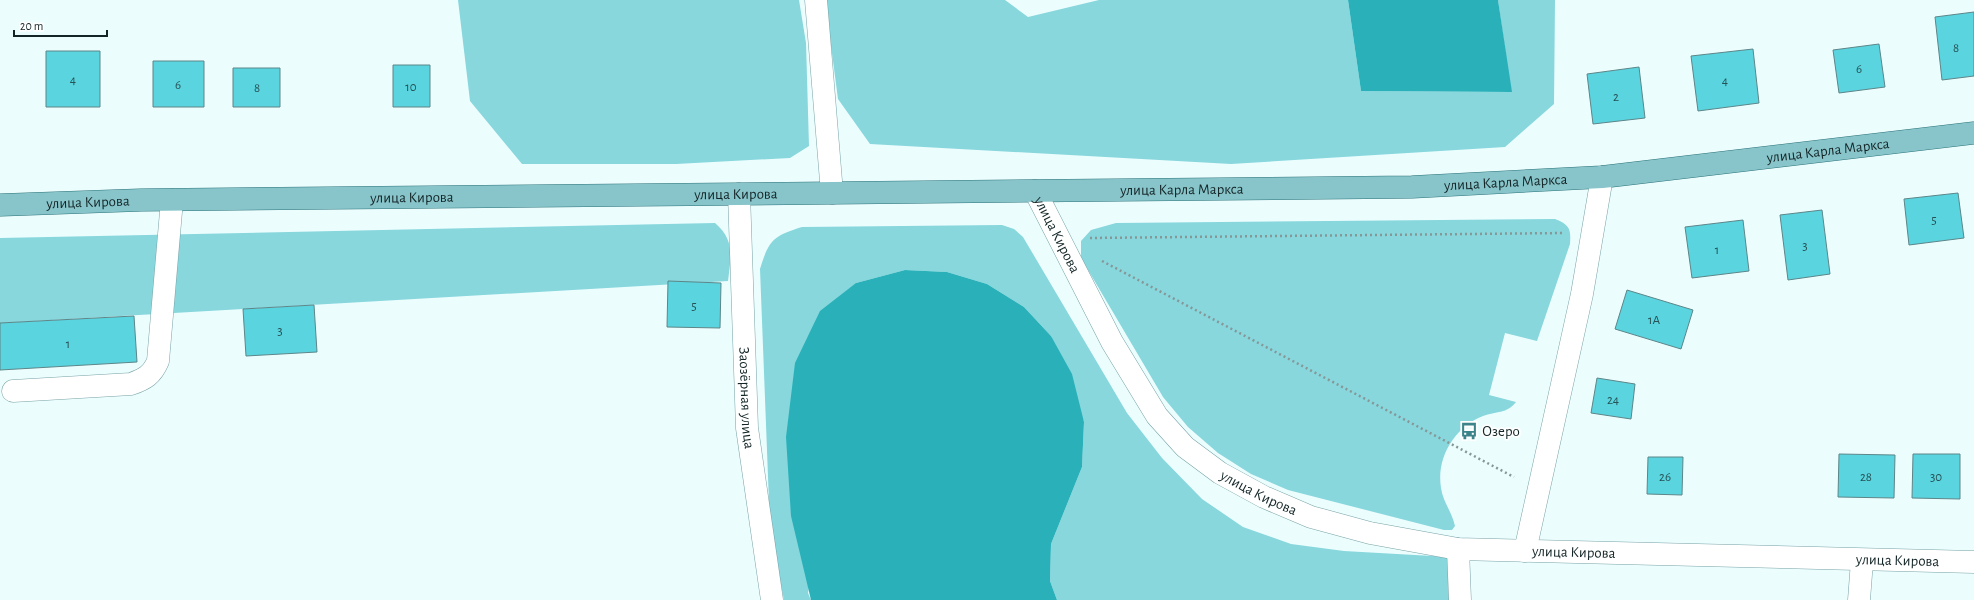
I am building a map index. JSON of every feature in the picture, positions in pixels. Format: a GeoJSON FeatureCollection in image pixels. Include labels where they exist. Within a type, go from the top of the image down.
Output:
{"type":"FeatureCollection","features":[{"type":"Feature","properties":{"kind":"main road","name":"улица Карла Маркса"},"geometry":{"type":"LineString","coordinates":[[1035,191],[1412,187],[1602,178],[1974,133]]}},
{"type":"Feature","properties":{"kind":"main road","name":"улица Кирова"},"geometry":{"type":"LineString","coordinates":[[0,205],[172,200],[1035,191]]}},
{"type":"Feature","properties":{"kind":"street"},"geometry":{"type":"LineString","coordinates":[[816,0],[832,193]]}},
{"type":"Feature","properties":{"kind":"street"},"geometry":{"type":"LineString","coordinates":[[1525,551],[1582,294],[1602,178]]}},
{"type":"Feature","properties":{"kind":"street","name":"улица Кирова"},"geometry":{"type":"LineString","coordinates":[[1035,191],[1112,342],[1153,409],[1185,447],[1220,473],[1258,494],[1311,517],[1370,533],[1458,549],[1974,562]]}},
{"type":"Feature","properties":{"kind":"street","name":"Заозёрная улица"},"geometry":{"type":"LineString","coordinates":[[739,194],[747,428],[772,600]]}},
{"type":"Feature","properties":{"kind":"street"},"geometry":{"type":"LineString","coordinates":[[12,391],[131,384],[144,380],[153,372],[158,361],[172,200]]}},
{"type":"Feature","properties":{"kind":"street"},"geometry":{"type":"LineString","coordinates":[[1458,549],[1460,600]]}},
{"type":"Feature","properties":{"kind":"street"},"geometry":{"type":"LineString","coordinates":[[1859,600],[1862,560]]}},
{"type":"Feature","properties":{"kind":"path"},"geometry":{"type":"LineString","coordinates":[[1059,238],[1592,233]]}},
{"type":"Feature","properties":{"kind":"path"},"geometry":{"type":"LineString","coordinates":[[1101,260],[1539,490]]}},
{"type":"Feature","properties":{"kind":"shaded area"},"geometry":{"type":"Polygon","coordinates":[[[458,0],[799,0],[806,43],[809,146],[790,158],[676,164],[522,164],[470,101],[458,0]]]}},
{"type":"Feature","properties":{"kind":"shaded area"},"geometry":{"type":"Polygon","coordinates":[[[825,0],[1005,0],[1028,17],[1099,0],[1348,0],[1361,91],[1511,92],[1498,0],[1555,0],[1554,104],[1505,147],[1231,164],[870,144],[838,99],[825,0]]]}},
{"type":"Feature","properties":{"kind":"shaded area"},"geometry":{"type":"Polygon","coordinates":[[[1348,0],[1498,0],[1512,92],[1361,91],[1348,0]]]}},
{"type":"Feature","properties":{"kind":"shaded area"},"geometry":{"type":"Polygon","coordinates":[[[1555,219],[1564,223],[1570,231],[1570,244],[1537,341],[1505,333],[1489,395],[1516,402],[1509,409],[1488,414],[1473,421],[1456,435],[1445,454],[1440,476],[1441,488],[1455,526],[1452,530],[1444,530],[1288,490],[1251,474],[1218,453],[1188,427],[1163,397],[1081,258],[1081,241],[1091,230],[1116,223],[1555,219]]]}},
{"type":"Feature","properties":{"kind":"shaded area"},"geometry":{"type":"Polygon","coordinates":[[[715,223],[721,229],[729,242],[730,264],[728,281],[0,323],[0,238],[715,223]]]}},
{"type":"Feature","properties":{"kind":"shaded area"},"geometry":{"type":"Polygon","coordinates":[[[1002,225],[1014,229],[1023,237],[1127,413],[1162,458],[1202,499],[1243,527],[1291,544],[1344,551],[1450,557],[1451,600],[1057,600],[1050,581],[1051,544],[1082,467],[1084,422],[1051,336],[1024,307],[987,284],[947,272],[905,270],[856,283],[808,593],[811,600],[784,600],[770,528],[760,269],[766,251],[774,240],[784,233],[802,227],[1002,225]]]}},
{"type":"Feature","properties":{"kind":"shaded area"},"geometry":{"type":"Polygon","coordinates":[[[905,270],[947,272],[987,284],[1024,307],[1051,336],[1072,374],[1084,422],[1082,467],[1051,544],[1050,581],[1057,600],[811,600],[791,516],[786,437],[795,363],[820,311],[856,283],[905,270]]]}},
{"type":"Feature","properties":{"kind":"building"},"geometry":{"type":"Polygon","coordinates":[[[1974,12],[1974,76],[1942,80],[1935,17],[1974,12]]]}},
{"type":"Feature","properties":{"kind":"building"},"geometry":{"type":"Polygon","coordinates":[[[1879,44],[1885,87],[1839,93],[1833,50],[1879,44]]]}},
{"type":"Feature","properties":{"kind":"building"},"geometry":{"type":"Polygon","coordinates":[[[1753,49],[1759,103],[1698,111],[1691,56],[1753,49]]]}},
{"type":"Feature","properties":{"kind":"building"},"geometry":{"type":"Polygon","coordinates":[[[46,51],[100,51],[100,107],[46,107],[46,51]]]}},
{"type":"Feature","properties":{"kind":"building"},"geometry":{"type":"Polygon","coordinates":[[[153,61],[204,61],[204,107],[153,107],[153,61]]]}},
{"type":"Feature","properties":{"kind":"building"},"geometry":{"type":"Polygon","coordinates":[[[393,65],[430,65],[430,107],[393,107],[393,65]]]}},
{"type":"Feature","properties":{"kind":"building"},"geometry":{"type":"Polygon","coordinates":[[[1639,67],[1645,118],[1593,124],[1587,74],[1639,67]]]}},
{"type":"Feature","properties":{"kind":"building"},"geometry":{"type":"Polygon","coordinates":[[[233,68],[280,68],[280,107],[233,107],[233,68]]]}},
{"type":"Feature","properties":{"kind":"building"},"geometry":{"type":"Polygon","coordinates":[[[1958,193],[1964,238],[1909,245],[1904,199],[1958,193]]]}},
{"type":"Feature","properties":{"kind":"building"},"geometry":{"type":"Polygon","coordinates":[[[1822,210],[1830,274],[1788,280],[1780,215],[1822,210]]]}},
{"type":"Feature","properties":{"kind":"building"},"geometry":{"type":"Polygon","coordinates":[[[1743,220],[1749,271],[1692,278],[1685,227],[1743,220]]]}},
{"type":"Feature","properties":{"kind":"building"},"geometry":{"type":"Polygon","coordinates":[[[668,281],[721,283],[720,328],[667,327],[668,281]]]}},
{"type":"Feature","properties":{"kind":"building"},"geometry":{"type":"Polygon","coordinates":[[[1627,290],[1693,310],[1681,349],[1615,329],[1627,290]]]}},
{"type":"Feature","properties":{"kind":"building"},"geometry":{"type":"Polygon","coordinates":[[[314,305],[317,352],[246,356],[243,309],[314,305]]]}},
{"type":"Feature","properties":{"kind":"building"},"geometry":{"type":"Polygon","coordinates":[[[134,316],[137,362],[0,370],[0,323],[134,316]]]}},
{"type":"Feature","properties":{"kind":"building"},"geometry":{"type":"Polygon","coordinates":[[[1597,378],[1635,384],[1631,419],[1591,413],[1597,378]]]}},
{"type":"Feature","properties":{"kind":"building"},"geometry":{"type":"Polygon","coordinates":[[[1839,454],[1895,455],[1894,498],[1838,497],[1839,454]]]}},
{"type":"Feature","properties":{"kind":"building"},"geometry":{"type":"Polygon","coordinates":[[[1913,454],[1960,454],[1960,499],[1912,498],[1913,454]]]}},
{"type":"Feature","properties":{"kind":"building"},"geometry":{"type":"Polygon","coordinates":[[[1648,457],[1683,457],[1682,495],[1647,494],[1648,457]]]}},
{"type":"Feature","properties":{"kind":"place","name":"Озеро"},"geometry":{"type":"Point","coordinates":[1469,431]}}]}
